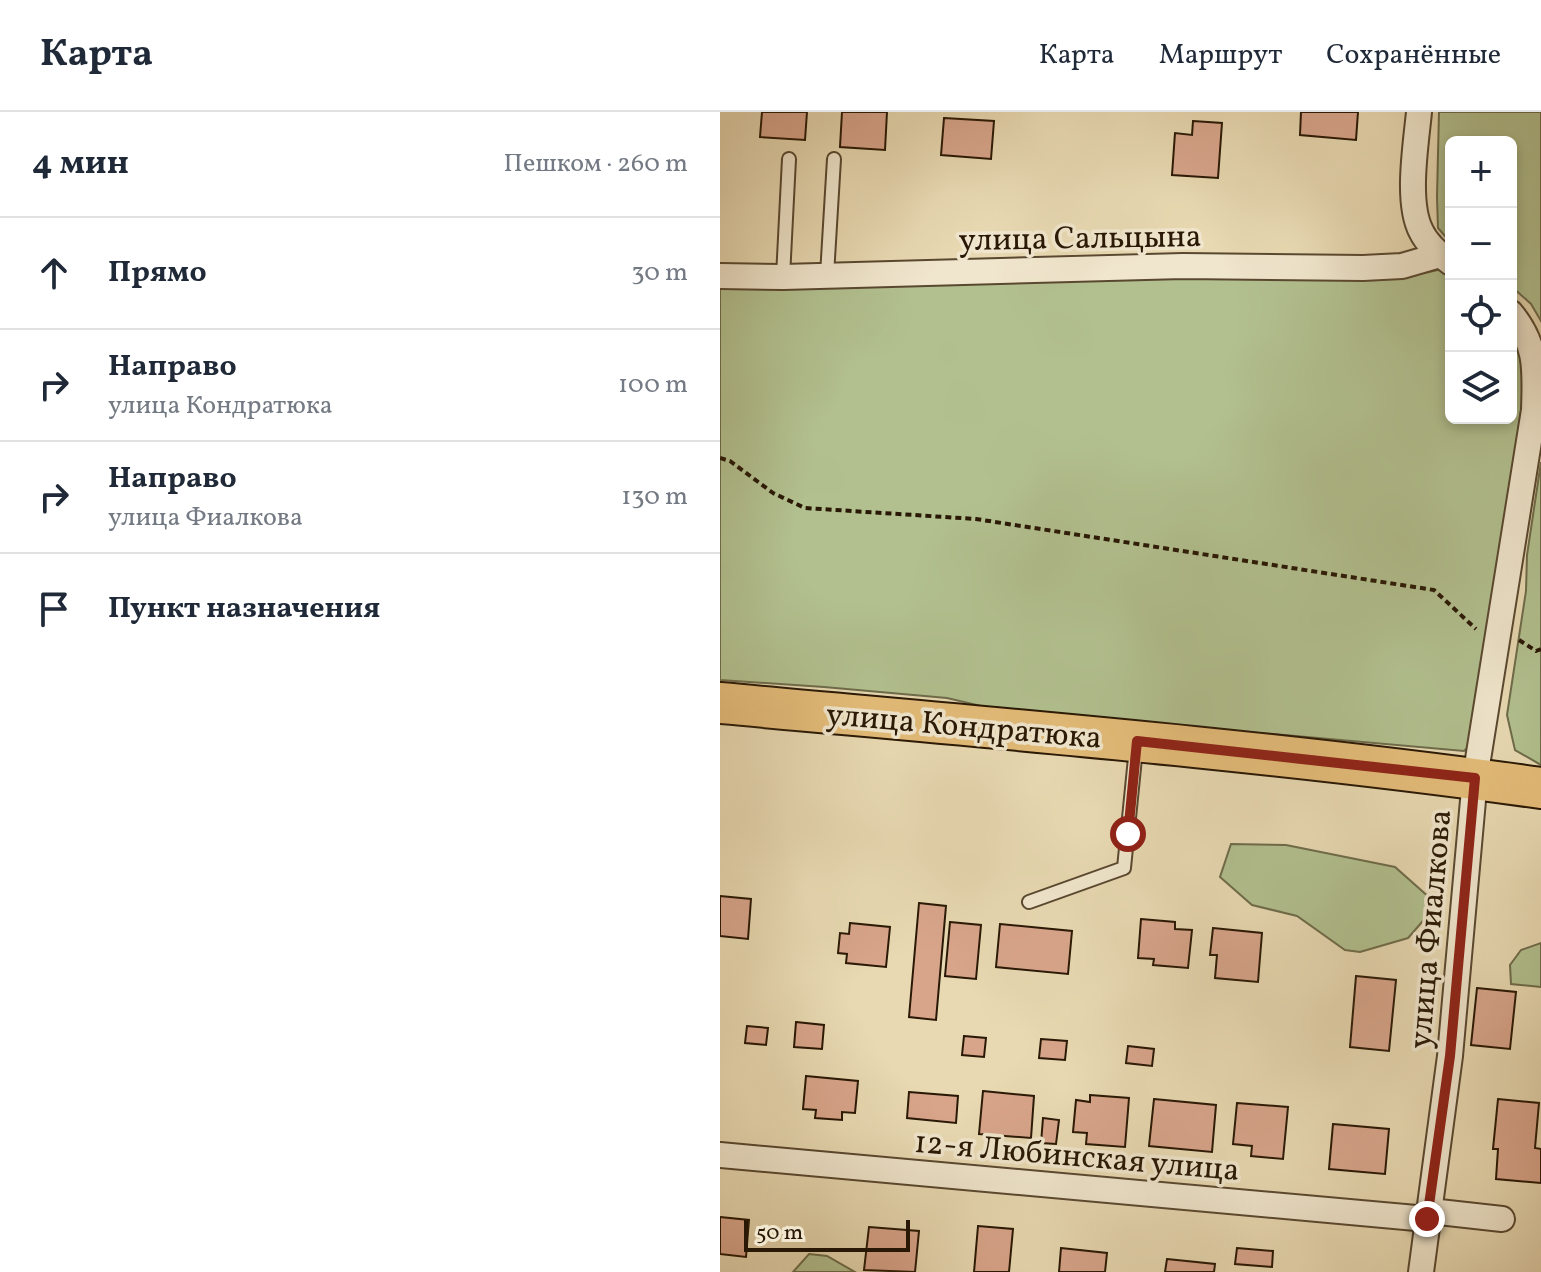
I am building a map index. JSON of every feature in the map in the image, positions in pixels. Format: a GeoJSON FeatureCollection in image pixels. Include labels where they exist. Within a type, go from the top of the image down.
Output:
{"type":"FeatureCollection","features":[{"type":"Feature","properties":{"kind":"main road","name":"улица Кондратюка"},"geometry":{"type":"LineString","coordinates":[[720,703],[1137,741],[1541,788]]}},
{"type":"Feature","properties":{"kind":"street"},"geometry":{"type":"LineString","coordinates":[[1419,112],[1414,209],[1421,232],[1445,259]]}},
{"type":"Feature","properties":{"kind":"street","name":"улица Сальцына"},"geometry":{"type":"LineString","coordinates":[[720,276],[1183,266],[1363,268],[1445,259]]}},
{"type":"Feature","properties":{"kind":"street","name":"улица Фиалкова"},"geometry":{"type":"LineString","coordinates":[[1421,1272],[1450,1056],[1475,778],[1534,410],[1535,362],[1517,320]]}},
{"type":"Feature","properties":{"kind":"street","name":"12-я Любинская улица"},"geometry":{"type":"LineString","coordinates":[[720,1155],[1427,1219],[1439,1212],[1502,1219]]}},
{"type":"Feature","properties":{"kind":"lane"},"geometry":{"type":"LineString","coordinates":[[783,277],[789,159]]}},
{"type":"Feature","properties":{"kind":"lane"},"geometry":{"type":"LineString","coordinates":[[827,275],[834,159]]}},
{"type":"Feature","properties":{"kind":"lane"},"geometry":{"type":"LineString","coordinates":[[1029,902],[1124,868],[1137,741]]}},
{"type":"Feature","properties":{"kind":"path"},"geometry":{"type":"LineString","coordinates":[[720,458],[730,461],[773,493],[805,508],[976,519],[1434,590],[1476,628],[1515,636],[1536,651],[1541,649]]}},
{"type":"Feature","properties":{"kind":"green space"},"geometry":{"type":"Polygon","coordinates":[[[1439,112],[1541,112],[1541,321],[1531,304],[1517,291],[1517,136],[1445,136],[1445,236],[1438,228],[1439,112]]]}},
{"type":"Feature","properties":{"kind":"green space"},"geometry":{"type":"Polygon","coordinates":[[[1445,268],[1445,424],[1517,424],[1517,335],[1528,361],[1475,740],[1464,751],[1081,721],[1011,713],[947,698],[720,680],[720,285],[1185,277],[1335,278],[1424,273],[1445,268]]]}},
{"type":"Feature","properties":{"kind":"green space"},"geometry":{"type":"Polygon","coordinates":[[[1541,462],[1541,765],[1515,750],[1507,715],[1541,462]]]}},
{"type":"Feature","properties":{"kind":"green space"},"geometry":{"type":"Polygon","coordinates":[[[1231,844],[1286,845],[1395,867],[1431,899],[1429,914],[1408,938],[1360,952],[1345,950],[1297,916],[1252,905],[1220,877],[1231,844]]]}},
{"type":"Feature","properties":{"kind":"green space"},"geometry":{"type":"Polygon","coordinates":[[[1541,943],[1541,987],[1511,984],[1510,965],[1521,950],[1541,943]]]}},
{"type":"Feature","properties":{"kind":"green space"},"geometry":{"type":"Polygon","coordinates":[[[809,1254],[827,1256],[855,1272],[793,1272],[809,1254]]]}},
{"type":"Feature","properties":{"kind":"building"},"geometry":{"type":"Polygon","coordinates":[[[762,112],[807,112],[805,140],[760,137],[762,112]]]}},
{"type":"Feature","properties":{"kind":"building"},"geometry":{"type":"Polygon","coordinates":[[[842,112],[887,112],[885,150],[840,147],[842,112]]]}},
{"type":"Feature","properties":{"kind":"building"},"geometry":{"type":"Polygon","coordinates":[[[1301,112],[1358,112],[1356,140],[1300,135],[1301,112]]]}},
{"type":"Feature","properties":{"kind":"building"},"geometry":{"type":"Polygon","coordinates":[[[944,118],[994,121],[991,159],[941,155],[944,118]]]}},
{"type":"Feature","properties":{"kind":"building"},"geometry":{"type":"Polygon","coordinates":[[[1193,121],[1222,123],[1218,178],[1172,175],[1175,133],[1192,135],[1193,121]]]}},
{"type":"Feature","properties":{"kind":"building"},"geometry":{"type":"Polygon","coordinates":[[[720,896],[751,899],[748,939],[720,936],[720,896]]]}},
{"type":"Feature","properties":{"kind":"building"},"geometry":{"type":"Polygon","coordinates":[[[919,903],[946,906],[936,1020],[909,1017],[919,903]]]}},
{"type":"Feature","properties":{"kind":"building"},"geometry":{"type":"Polygon","coordinates":[[[1141,919],[1175,922],[1175,929],[1192,930],[1188,968],[1153,965],[1154,959],[1138,958],[1141,919]]]}},
{"type":"Feature","properties":{"kind":"building"},"geometry":{"type":"Polygon","coordinates":[[[950,922],[981,925],[976,979],[945,976],[950,922]]]}},
{"type":"Feature","properties":{"kind":"building"},"geometry":{"type":"Polygon","coordinates":[[[850,923],[890,927],[886,967],[846,963],[847,954],[838,953],[840,933],[849,934],[850,923]]]}},
{"type":"Feature","properties":{"kind":"building"},"geometry":{"type":"Polygon","coordinates":[[[1000,924],[1072,931],[1068,974],[996,967],[1000,924]]]}},
{"type":"Feature","properties":{"kind":"building"},"geometry":{"type":"Polygon","coordinates":[[[1213,928],[1262,933],[1258,982],[1215,978],[1217,955],[1210,955],[1213,928]]]}},
{"type":"Feature","properties":{"kind":"building"},"geometry":{"type":"Polygon","coordinates":[[[1356,976],[1396,980],[1389,1051],[1350,1047],[1356,976]]]}},
{"type":"Feature","properties":{"kind":"building"},"geometry":{"type":"Polygon","coordinates":[[[1477,988],[1516,992],[1510,1049],[1471,1045],[1477,988]]]}},
{"type":"Feature","properties":{"kind":"building"},"geometry":{"type":"Polygon","coordinates":[[[796,1022],[824,1025],[822,1049],[794,1047],[796,1022]]]}},
{"type":"Feature","properties":{"kind":"building"},"geometry":{"type":"Polygon","coordinates":[[[747,1026],[768,1028],[766,1045],[745,1043],[747,1026]]]}},
{"type":"Feature","properties":{"kind":"building"},"geometry":{"type":"Polygon","coordinates":[[[964,1036],[986,1038],[984,1057],[962,1055],[964,1036]]]}},
{"type":"Feature","properties":{"kind":"building"},"geometry":{"type":"Polygon","coordinates":[[[1041,1039],[1067,1041],[1065,1060],[1039,1058],[1041,1039]]]}},
{"type":"Feature","properties":{"kind":"building"},"geometry":{"type":"Polygon","coordinates":[[[1128,1046],[1154,1049],[1152,1066],[1126,1063],[1128,1046]]]}},
{"type":"Feature","properties":{"kind":"building"},"geometry":{"type":"Polygon","coordinates":[[[806,1076],[858,1081],[855,1113],[842,1112],[842,1120],[815,1118],[816,1110],[803,1109],[806,1076]]]}},
{"type":"Feature","properties":{"kind":"building"},"geometry":{"type":"Polygon","coordinates":[[[983,1091],[1034,1096],[1031,1138],[979,1134],[983,1091]]]}},
{"type":"Feature","properties":{"kind":"building"},"geometry":{"type":"Polygon","coordinates":[[[909,1092],[958,1096],[956,1123],[907,1118],[909,1092]]]}},
{"type":"Feature","properties":{"kind":"building"},"geometry":{"type":"Polygon","coordinates":[[[1090,1095],[1129,1098],[1125,1147],[1086,1144],[1087,1133],[1073,1132],[1076,1100],[1090,1102],[1090,1095]]]}},
{"type":"Feature","properties":{"kind":"building"},"geometry":{"type":"Polygon","coordinates":[[[1154,1099],[1216,1105],[1212,1152],[1149,1146],[1154,1099]]]}},
{"type":"Feature","properties":{"kind":"building"},"geometry":{"type":"Polygon","coordinates":[[[1498,1099],[1539,1103],[1535,1148],[1541,1149],[1541,1183],[1496,1179],[1498,1149],[1493,1149],[1498,1099]]]}},
{"type":"Feature","properties":{"kind":"building"},"geometry":{"type":"Polygon","coordinates":[[[1237,1103],[1288,1107],[1283,1159],[1251,1156],[1252,1146],[1233,1144],[1237,1103]]]}},
{"type":"Feature","properties":{"kind":"building"},"geometry":{"type":"Polygon","coordinates":[[[1043,1118],[1059,1120],[1056,1144],[1041,1143],[1043,1118]]]}},
{"type":"Feature","properties":{"kind":"building"},"geometry":{"type":"Polygon","coordinates":[[[1333,1124],[1389,1129],[1385,1174],[1329,1169],[1333,1124]]]}},
{"type":"Feature","properties":{"kind":"building"},"geometry":{"type":"Polygon","coordinates":[[[720,1217],[749,1220],[746,1257],[720,1254],[720,1217]]]}},
{"type":"Feature","properties":{"kind":"building"},"geometry":{"type":"Polygon","coordinates":[[[978,1226],[1013,1229],[1009,1272],[974,1272],[978,1226]]]}},
{"type":"Feature","properties":{"kind":"building"},"geometry":{"type":"Polygon","coordinates":[[[869,1227],[919,1231],[915,1272],[864,1270],[869,1227]]]}},
{"type":"Feature","properties":{"kind":"building"},"geometry":{"type":"Polygon","coordinates":[[[1061,1248],[1107,1253],[1105,1272],[1059,1272],[1061,1248]]]}},
{"type":"Feature","properties":{"kind":"building"},"geometry":{"type":"Polygon","coordinates":[[[1237,1248],[1273,1251],[1272,1267],[1235,1264],[1237,1248]]]}},
{"type":"Feature","properties":{"kind":"building"},"geometry":{"type":"Polygon","coordinates":[[[1167,1259],[1215,1264],[1214,1272],[1165,1272],[1167,1259]]]}},
{"type":"Feature","properties":{"kind":"route"},"geometry":{"type":"LineString","coordinates":[[1128,834],[1137,741],[1475,778],[1450,1056],[1427,1219]]}}]}
